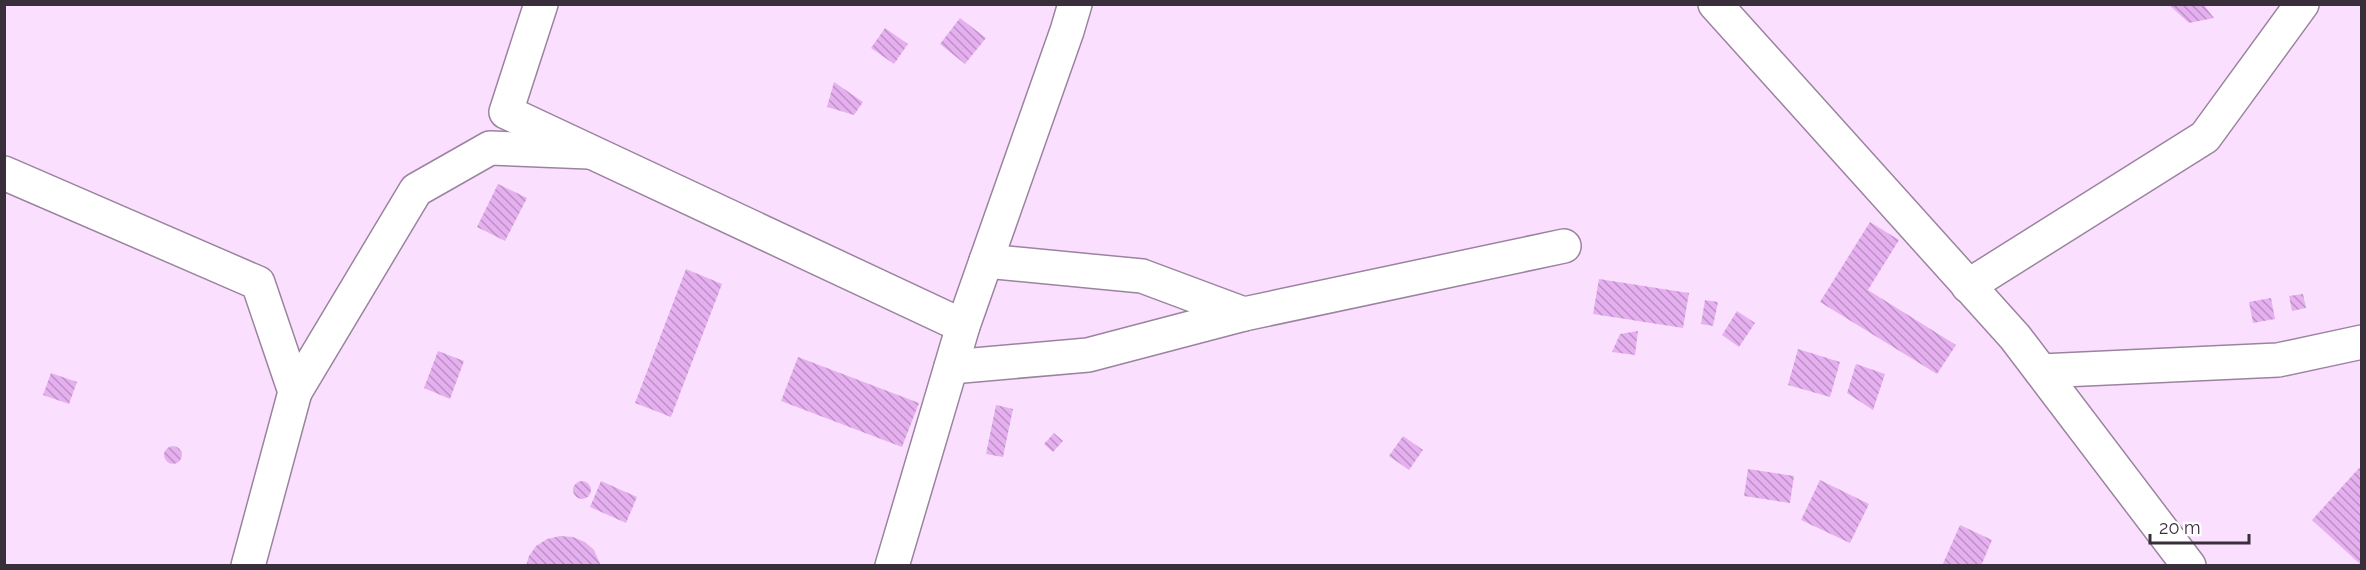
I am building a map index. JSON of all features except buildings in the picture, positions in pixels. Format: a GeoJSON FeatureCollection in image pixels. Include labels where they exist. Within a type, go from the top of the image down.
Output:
{"type":"FeatureCollection","features":[{"type":"Feature","properties":{"kind":"street"},"geometry":{"type":"LineString","coordinates":[[541,4],[506,112],[963,326]]}},
{"type":"Feature","properties":{"kind":"street"},"geometry":{"type":"LineString","coordinates":[[892,566],[963,326],[1075,4]]}},
{"type":"Feature","properties":{"kind":"street"},"geometry":{"type":"LineString","coordinates":[[1041,107],[1086,43],[1098,4]]}},
{"type":"Feature","properties":{"kind":"street"},"geometry":{"type":"LineString","coordinates":[[1715,4],[2015,337],[2189,566]]}},
{"type":"Feature","properties":{"kind":"street"},"geometry":{"type":"LineString","coordinates":[[1968,286],[2205,136],[2302,4]]}},
{"type":"Feature","properties":{"kind":"street"},"geometry":{"type":"LineString","coordinates":[[248,566],[295,392],[416,190],[490,148],[589,152]]}},
{"type":"Feature","properties":{"kind":"street"},"geometry":{"type":"LineString","coordinates":[[4,173],[258,283],[295,392]]}},
{"type":"Feature","properties":{"kind":"street"},"geometry":{"type":"LineString","coordinates":[[951,367],[1088,355],[1244,314],[1564,246]]}},
{"type":"Feature","properties":{"kind":"street"},"geometry":{"type":"LineString","coordinates":[[986,261],[1142,276],[1244,314]]}},
{"type":"Feature","properties":{"kind":"street"},"geometry":{"type":"LineString","coordinates":[[2041,371],[2278,360],[2361,342]]}}]}
